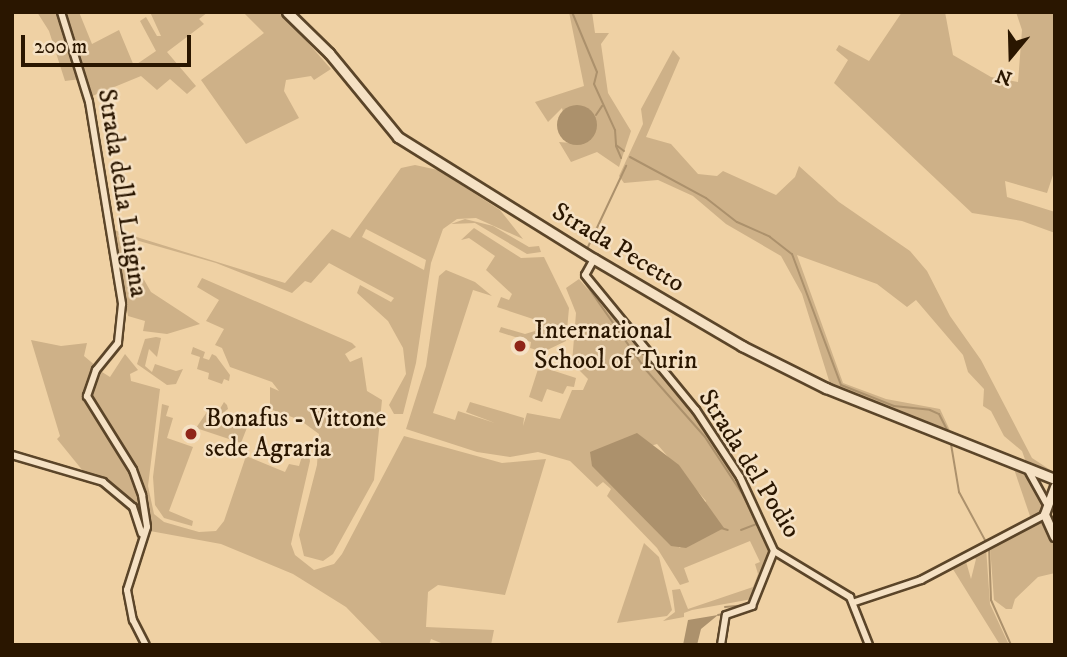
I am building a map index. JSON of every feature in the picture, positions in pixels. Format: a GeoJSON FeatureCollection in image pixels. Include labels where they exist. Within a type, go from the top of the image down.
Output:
{"type":"FeatureCollection","features":[{"type":"Feature","properties":{"kind":"main road","name":"Strada Pecetto"},"geometry":{"type":"LineString","coordinates":[[287,12],[410,147],[594,259],[711,328],[826,388],[1055,479]]}},
{"type":"Feature","properties":{"kind":"street","name":"Strada della Luigina"},"geometry":{"type":"LineString","coordinates":[[61,12],[89,102],[122,304],[118,343],[91,377],[87,396],[136,477],[147,523],[127,590],[134,620],[146,645]]}},
{"type":"Feature","properties":{"kind":"street","name":"Strada del Podio"},"geometry":{"type":"LineString","coordinates":[[594,259],[585,275],[696,410],[740,477],[774,551],[855,602]]}},
{"type":"Feature","properties":{"kind":"street"},"geometry":{"type":"LineString","coordinates":[[12,455],[111,487],[134,507],[142,534]]}},
{"type":"Feature","properties":{"kind":"street"},"geometry":{"type":"LineString","coordinates":[[1028,470],[1046,502]]}},
{"type":"Feature","properties":{"kind":"street"},"geometry":{"type":"LineString","coordinates":[[1055,487],[1046,502],[1045,515],[1055,537]]}},
{"type":"Feature","properties":{"kind":"street"},"geometry":{"type":"LineString","coordinates":[[869,645],[855,602],[921,580],[1045,515]]}},
{"type":"Feature","properties":{"kind":"street"},"geometry":{"type":"LineString","coordinates":[[721,645],[726,615],[752,606],[774,551]]}},
{"type":"Feature","properties":{"kind":"shaded area"},"geometry":{"type":"Polygon","coordinates":[[[37,12],[57,12],[81,79],[65,81],[49,31],[37,12]]]}},
{"type":"Feature","properties":{"kind":"shaded area"},"geometry":{"type":"Polygon","coordinates":[[[63,12],[79,12],[92,44],[119,30],[134,66],[156,51],[140,21],[146,17],[157,36],[161,36],[150,12],[208,12],[199,19],[204,24],[167,52],[196,86],[187,94],[170,79],[157,90],[141,76],[90,97],[63,12]]]}},
{"type":"Feature","properties":{"kind":"shaded area"},"geometry":{"type":"Polygon","coordinates":[[[243,12],[281,12],[331,69],[314,80],[311,76],[286,80],[284,91],[299,118],[246,144],[201,80],[264,33],[243,12]]]}},
{"type":"Feature","properties":{"kind":"shaded area"},"geometry":{"type":"Polygon","coordinates":[[[569,12],[592,12],[595,33],[609,33],[601,44],[608,93],[631,131],[619,167],[597,152],[571,162],[559,142],[571,143],[562,108],[548,122],[535,102],[584,86],[569,12]]]}},
{"type":"Feature","properties":{"kind":"shaded area"},"geometry":{"type":"Polygon","coordinates":[[[902,12],[945,12],[953,55],[991,77],[1018,82],[1022,30],[1016,12],[1055,12],[1055,169],[1047,193],[1005,181],[1007,197],[1055,212],[1055,233],[1022,221],[972,213],[834,83],[848,60],[836,50],[839,45],[869,61],[902,12]]]}},
{"type":"Feature","properties":{"kind":"shaded area"},"geometry":{"type":"Polygon","coordinates":[[[673,50],[680,58],[646,137],[671,144],[698,174],[717,176],[723,171],[776,195],[795,177],[799,166],[839,202],[910,251],[927,271],[950,316],[981,360],[1032,458],[1055,473],[1027,465],[1022,451],[1004,436],[991,411],[983,406],[984,389],[968,372],[963,355],[916,300],[907,307],[877,284],[797,255],[843,383],[886,399],[940,409],[953,437],[831,387],[802,294],[781,256],[726,224],[693,196],[658,180],[624,183],[619,176],[643,124],[641,109],[673,50]]]}},
{"type":"Feature","properties":{"kind":"shaded area"},"geometry":{"type":"Polygon","coordinates":[[[577,105],[585,106],[591,111],[596,117],[596,133],[591,139],[585,144],[577,145],[569,144],[563,139],[558,133],[557,125],[558,117],[563,111],[569,106],[577,105]]]}},
{"type":"Feature","properties":{"kind":"shaded area"},"geometry":{"type":"Polygon","coordinates":[[[415,165],[438,170],[500,210],[523,239],[476,218],[457,219],[443,229],[431,263],[416,363],[403,414],[394,414],[389,405],[406,374],[403,348],[388,321],[357,293],[360,285],[391,302],[394,298],[329,263],[311,283],[305,281],[292,293],[216,263],[118,235],[131,284],[138,285],[143,278],[151,292],[200,324],[167,334],[143,331],[145,321],[128,316],[114,230],[285,283],[332,229],[350,238],[401,168],[415,165]],[[366,229],[362,237],[424,270],[426,260],[366,229]]]}},
{"type":"Feature","properties":{"kind":"shaded area"},"geometry":{"type":"Polygon","coordinates":[[[465,219],[493,226],[529,247],[539,246],[541,252],[527,254],[475,223],[451,224],[465,219]]]}},
{"type":"Feature","properties":{"kind":"shaded area"},"geometry":{"type":"Polygon","coordinates":[[[474,228],[521,258],[544,257],[569,308],[566,341],[543,352],[530,348],[531,342],[499,332],[501,327],[525,334],[535,331],[539,321],[497,307],[501,297],[509,300],[512,294],[486,270],[495,256],[469,238],[461,240],[474,228]]]}},
{"type":"Feature","properties":{"kind":"shaded area"},"geometry":{"type":"Polygon","coordinates":[[[446,270],[475,282],[492,296],[473,290],[433,413],[455,420],[458,411],[495,423],[466,412],[470,402],[524,418],[523,426],[527,413],[560,419],[572,390],[583,390],[588,379],[572,363],[576,313],[566,288],[579,279],[610,315],[605,302],[695,415],[762,524],[771,549],[752,599],[692,610],[684,613],[684,617],[663,621],[675,612],[672,590],[680,589],[688,609],[753,587],[758,574],[755,564],[760,562],[750,541],[684,568],[689,582],[680,585],[657,548],[607,496],[611,489],[603,482],[597,487],[570,461],[538,452],[510,457],[477,452],[406,429],[426,366],[439,276],[446,270]],[[657,444],[593,463],[680,548],[706,501],[657,444]]]}},
{"type":"Feature","properties":{"kind":"shaded area"},"geometry":{"type":"Polygon","coordinates":[[[202,278],[352,343],[356,347],[345,354],[350,362],[362,357],[367,391],[382,400],[374,480],[333,554],[323,561],[304,556],[299,535],[317,465],[319,434],[300,420],[270,409],[270,387],[279,391],[272,382],[230,367],[222,348],[215,345],[224,329],[206,321],[219,300],[197,287],[202,278]]]}},
{"type":"Feature","properties":{"kind":"shaded area"},"geometry":{"type":"Polygon","coordinates":[[[161,338],[157,357],[149,349],[145,366],[152,372],[155,364],[176,371],[183,369],[176,384],[167,385],[137,364],[145,339],[161,338]]]}},
{"type":"Feature","properties":{"kind":"shaded area"},"geometry":{"type":"Polygon","coordinates":[[[31,340],[61,346],[87,343],[84,356],[96,366],[86,388],[87,403],[132,477],[143,512],[139,514],[121,491],[83,471],[57,439],[60,436],[31,340]]]}},
{"type":"Feature","properties":{"kind":"shaded area"},"geometry":{"type":"Polygon","coordinates":[[[193,347],[205,352],[203,358],[209,360],[212,354],[216,356],[230,375],[229,381],[224,379],[222,384],[208,379],[209,373],[197,369],[200,357],[191,354],[193,347]]]}},
{"type":"Feature","properties":{"kind":"shaded area"},"geometry":{"type":"Polygon","coordinates":[[[125,354],[138,370],[130,374],[131,381],[160,389],[148,486],[154,514],[164,522],[199,532],[216,531],[224,521],[246,456],[285,472],[289,464],[299,466],[306,443],[310,461],[291,544],[295,555],[314,570],[334,564],[342,554],[404,436],[502,463],[546,459],[505,595],[438,585],[428,592],[426,627],[494,630],[491,645],[446,645],[431,639],[429,645],[383,645],[346,607],[293,574],[221,544],[150,531],[145,496],[91,399],[94,379],[102,372],[110,377],[125,354]]]}},
{"type":"Feature","properties":{"kind":"shaded area"},"geometry":{"type":"Polygon","coordinates":[[[539,366],[576,378],[574,387],[567,386],[563,394],[547,389],[542,402],[529,397],[539,366]]]}},
{"type":"Feature","properties":{"kind":"shaded area"},"geometry":{"type":"Polygon","coordinates":[[[224,402],[228,409],[220,415],[226,422],[241,419],[248,425],[241,443],[196,428],[209,409],[218,412],[224,402]]]}},
{"type":"Feature","properties":{"kind":"shaded area"},"geometry":{"type":"Polygon","coordinates":[[[162,404],[169,406],[166,416],[173,418],[167,438],[193,447],[169,511],[193,521],[192,526],[164,518],[155,505],[153,477],[162,404]]]}},
{"type":"Feature","properties":{"kind":"shaded area"},"geometry":{"type":"Polygon","coordinates":[[[637,433],[679,465],[724,528],[686,548],[671,546],[592,466],[590,452],[637,433]]]}},
{"type":"Feature","properties":{"kind":"shaded area"},"geometry":{"type":"Polygon","coordinates":[[[1014,469],[1030,479],[1043,503],[1043,513],[1031,519],[1014,469]]]}},
{"type":"Feature","properties":{"kind":"shaded area"},"geometry":{"type":"Polygon","coordinates":[[[1043,518],[1055,541],[1055,573],[1038,577],[1015,599],[1012,609],[1006,609],[994,600],[990,546],[1043,518]]]}},
{"type":"Feature","properties":{"kind":"shaded area"},"geometry":{"type":"Polygon","coordinates":[[[644,543],[659,557],[672,610],[667,616],[617,623],[644,543]]]}},
{"type":"Feature","properties":{"kind":"shaded area"},"geometry":{"type":"Polygon","coordinates":[[[986,547],[990,604],[1009,645],[1000,645],[951,566],[965,558],[971,579],[976,559],[970,556],[986,547]]]}},
{"type":"Feature","properties":{"kind":"shaded area"},"geometry":{"type":"Polygon","coordinates":[[[718,615],[701,629],[697,645],[683,645],[688,620],[718,615]]]}},
{"type":"Feature","properties":{"kind":"waterway"},"geometry":{"type":"LineString","coordinates":[[572,12],[597,72],[594,84],[615,130],[616,145],[624,151]]}},
{"type":"Feature","properties":{"kind":"waterway"},"geometry":{"type":"LineString","coordinates":[[596,115],[602,106]]}},
{"type":"Feature","properties":{"kind":"waterway"},"geometry":{"type":"LineString","coordinates":[[616,146],[621,158]]}},
{"type":"Feature","properties":{"kind":"waterway"},"geometry":{"type":"LineString","coordinates":[[630,157],[706,198],[737,222],[770,237],[792,254],[841,385],[894,406],[930,410],[939,414],[948,432]]}},
{"type":"Feature","properties":{"kind":"waterway"},"geometry":{"type":"LineString","coordinates":[[587,249],[626,166]]}},
{"type":"Feature","properties":{"kind":"waterway"},"geometry":{"type":"LineString","coordinates":[[583,280],[646,370],[705,437],[743,495],[771,553]]}},
{"type":"Feature","properties":{"kind":"waterway"},"geometry":{"type":"LineString","coordinates":[[951,444],[959,492],[986,542]]}},
{"type":"Feature","properties":{"kind":"waterway"},"geometry":{"type":"LineString","coordinates":[[741,530],[757,524]]}},
{"type":"Feature","properties":{"kind":"waterway"},"geometry":{"type":"LineString","coordinates":[[721,528],[728,530]]}},
{"type":"Feature","properties":{"kind":"waterway"},"geometry":{"type":"LineString","coordinates":[[989,547],[991,600],[1011,645]]}},
{"type":"Feature","properties":{"kind":"waterway"},"geometry":{"type":"LineString","coordinates":[[725,607],[747,605]]}},
{"type":"Feature","properties":{"kind":"waterway"},"geometry":{"type":"LineString","coordinates":[[718,615],[723,614]]}},
{"type":"Feature","properties":{"kind":"place","name":"International School of Turin"},"geometry":{"type":"Point","coordinates":[520,346]}},
{"type":"Feature","properties":{"kind":"place","name":"Bonafus - Vittone sede Agraria"},"geometry":{"type":"Point","coordinates":[191,434]}}]}
